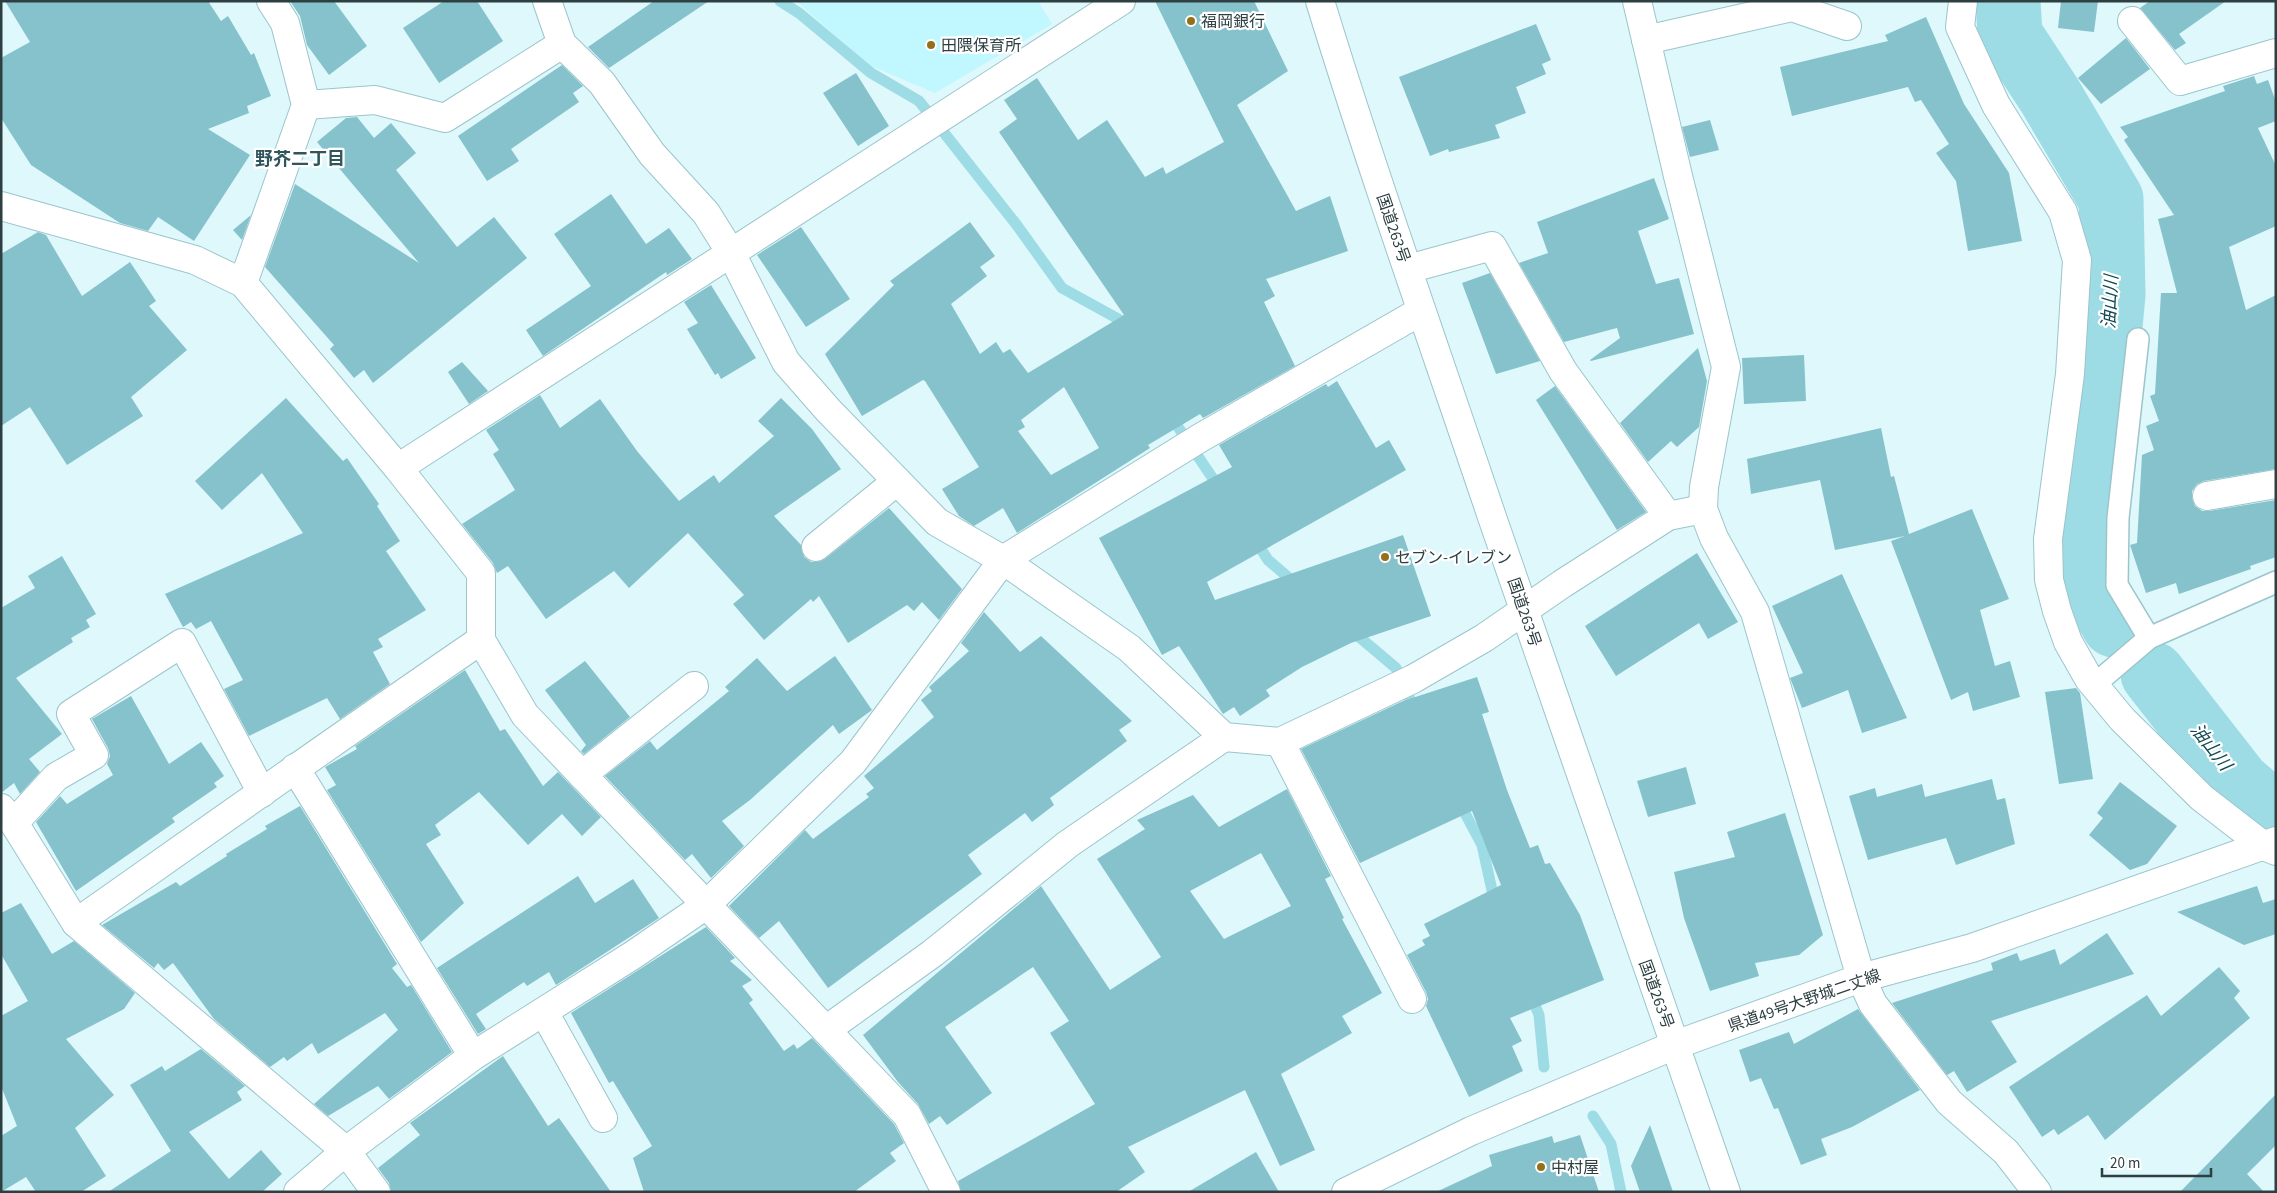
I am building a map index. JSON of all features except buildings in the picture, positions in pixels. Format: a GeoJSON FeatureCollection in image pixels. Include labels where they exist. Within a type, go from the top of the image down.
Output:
{"type":"FeatureCollection","features":[{"type":"Feature","properties":{"kind":"main road"},"geometry":{"type":"LineString","coordinates":[[243,283],[306,105],[285,23],[271,1]]}},
{"type":"Feature","properties":{"kind":"main road"},"geometry":{"type":"LineString","coordinates":[[547,1],[562,44],[602,83],[652,154],[706,213],[731,253],[786,362],[828,410],[937,522],[1003,560],[1129,648],[1224,737],[1280,742],[1403,684],[1484,638],[1668,516],[1703,509]]}},
{"type":"Feature","properties":{"kind":"main road"},"geometry":{"type":"LineString","coordinates":[[398,468],[920,129],[1015,71],[1121,1]]}},
{"type":"Feature","properties":{"kind":"main road","name":"国道263号"},"geometry":{"type":"LineString","coordinates":[[1320,1],[1349,95],[1422,311],[1726,1192]]}},
{"type":"Feature","properties":{"kind":"main road"},"geometry":{"type":"LineString","coordinates":[[1637,1],[1678,176],[1726,367],[1704,487],[1703,509],[1714,538],[1755,612],[1861,978],[1872,1004],[1949,1102],[2006,1152],[2038,1192]]}},
{"type":"Feature","properties":{"kind":"main road"},"geometry":{"type":"LineString","coordinates":[[1963,1],[1960,27],[1996,105],[2063,212],[2077,260],[2070,374],[2048,539],[2049,580],[2068,642],[2094,685],[2122,719],[2202,798],[2272,846]]}},
{"type":"Feature","properties":{"kind":"main road"},"geometry":{"type":"LineString","coordinates":[[1646,40],[1792,7],[1847,26]]}},
{"type":"Feature","properties":{"kind":"main road"},"geometry":{"type":"LineString","coordinates":[[2132,21],[2180,81],[2276,53]]}},
{"type":"Feature","properties":{"kind":"main road"},"geometry":{"type":"LineString","coordinates":[[306,105],[374,100],[445,118],[562,44]]}},
{"type":"Feature","properties":{"kind":"main road"},"geometry":{"type":"LineString","coordinates":[[1,206],[195,260],[243,283],[398,468],[481,573],[481,640],[525,715],[908,1115],[946,1192]]}},
{"type":"Feature","properties":{"kind":"main road"},"geometry":{"type":"LineString","coordinates":[[1408,269],[1492,246],[1562,371],[1668,516]]}},
{"type":"Feature","properties":{"kind":"main road"},"geometry":{"type":"LineString","coordinates":[[298,1192],[346,1150],[473,1056],[633,955],[706,905],[853,762],[1003,560],[1200,438],[1422,311]]}},
{"type":"Feature","properties":{"kind":"main road"},"geometry":{"type":"LineString","coordinates":[[816,547],[897,481]]}},
{"type":"Feature","properties":{"kind":"main road"},"geometry":{"type":"LineString","coordinates":[[2207,496],[2276,484]]}},
{"type":"Feature","properties":{"kind":"main road"},"geometry":{"type":"LineString","coordinates":[[76,922],[481,640]]}},
{"type":"Feature","properties":{"kind":"main road"},"geometry":{"type":"LineString","coordinates":[[262,793],[182,642],[71,714],[94,754],[56,777],[7,815],[76,922],[346,1150],[376,1192]]}},
{"type":"Feature","properties":{"kind":"main road"},"geometry":{"type":"LineString","coordinates":[[582,775],[694,686]]}},
{"type":"Feature","properties":{"kind":"main road"},"geometry":{"type":"LineString","coordinates":[[826,1030],[933,954],[1068,844],[1224,737]]}},
{"type":"Feature","properties":{"kind":"main road"},"geometry":{"type":"LineString","coordinates":[[1280,742],[1412,999]]}},
{"type":"Feature","properties":{"kind":"main road"},"geometry":{"type":"LineString","coordinates":[[295,768],[473,1056]]}},
{"type":"Feature","properties":{"kind":"main road","name":"県道49号大野城二丈線"},"geometry":{"type":"LineString","coordinates":[[1346,1192],[1470,1131],[1675,1045],[1861,978],[1972,948],[2272,846]]}},
{"type":"Feature","properties":{"kind":"main road"},"geometry":{"type":"LineString","coordinates":[[544,1012],[603,1118]]}},
{"type":"Feature","properties":{"kind":"lane"},"geometry":{"type":"LineString","coordinates":[[2138,339],[2118,518],[2117,585],[2150,638]]}},
{"type":"Feature","properties":{"kind":"lane"},"geometry":{"type":"LineString","coordinates":[[2094,685],[2150,638],[2276,582]]}},
{"type":"Feature","properties":{"kind":"shaded area","name":"田隈保育所"},"geometry":{"type":"Polygon","coordinates":[[[796,1],[1038,1],[1052,24],[935,93],[869,65],[796,1]]]}},
{"type":"Feature","properties":{"kind":"waterway"},"geometry":{"type":"LineString","coordinates":[[780,1],[799,13],[871,73],[919,101],[1016,224],[1062,288],[1131,326]]}},
{"type":"Feature","properties":{"kind":"waterway","name":"油山川"},"geometry":{"type":"LineString","coordinates":[[2008,1],[2010,35],[2050,96],[2111,199],[2113,295],[2094,493],[2094,591],[2114,625]]}},
{"type":"Feature","properties":{"kind":"waterway"},"geometry":{"type":"LineString","coordinates":[[1174,414],[1176,424],[1220,489]]}},
{"type":"Feature","properties":{"kind":"waterway"},"geometry":{"type":"LineString","coordinates":[[1255,540],[1268,560],[1296,584]]}},
{"type":"Feature","properties":{"kind":"waterway"},"geometry":{"type":"LineString","coordinates":[[1351,630],[1396,668],[1415,711]]}},
{"type":"Feature","properties":{"kind":"waterway","name":"油山川"},"geometry":{"type":"LineString","coordinates":[[2153,674],[2238,783],[2268,809],[2276,813]]}},
{"type":"Feature","properties":{"kind":"waterway"},"geometry":{"type":"LineString","coordinates":[[1459,802],[1482,845],[1495,904]]}},
{"type":"Feature","properties":{"kind":"waterway"},"geometry":{"type":"LineString","coordinates":[[1530,993],[1539,1015],[1544,1067]]}},
{"type":"Feature","properties":{"kind":"waterway"},"geometry":{"type":"LineString","coordinates":[[1593,1116],[1611,1144],[1621,1192]]}},
{"type":"Feature","properties":{"kind":"place","name":"福岡銀行"},"geometry":{"type":"Point","coordinates":[1191,21]}},
{"type":"Feature","properties":{"kind":"place","name":"田隈保育所"},"geometry":{"type":"Point","coordinates":[931,45]}},
{"type":"Feature","properties":{"kind":"place","name":"セブン-イレブン"},"geometry":{"type":"Point","coordinates":[1385,557]}},
{"type":"Feature","properties":{"kind":"place","name":"中村屋"},"geometry":{"type":"Point","coordinates":[1541,1167]}},
{"type":"Feature","properties":{"kind":"district","name":"野芥二丁目"},"geometry":{"type":"Point","coordinates":[300,159]}}]}
